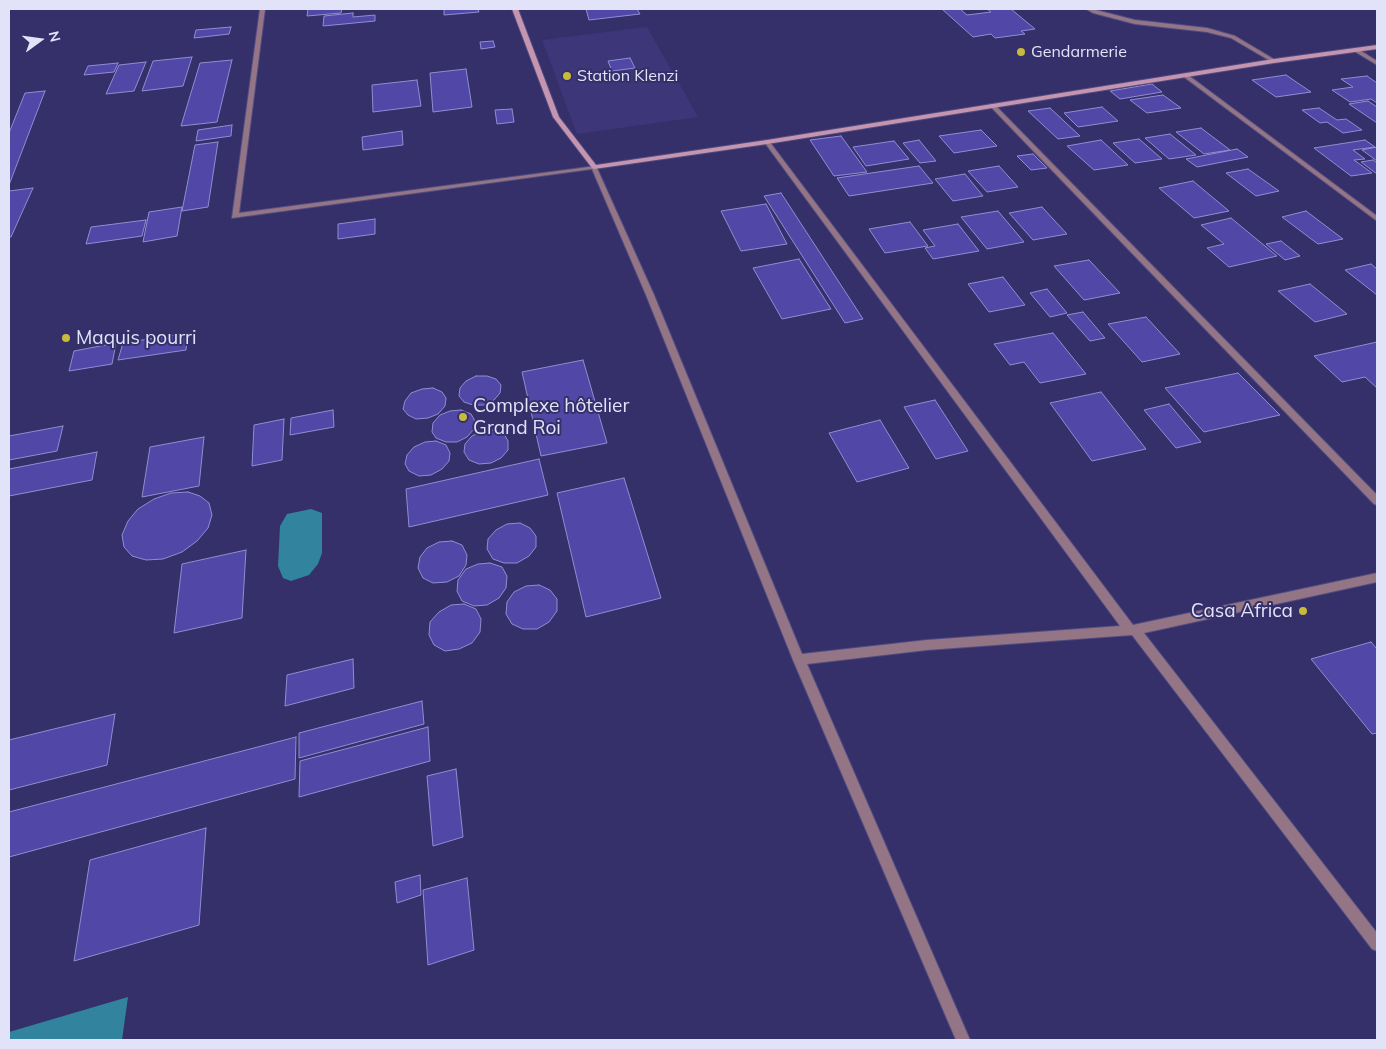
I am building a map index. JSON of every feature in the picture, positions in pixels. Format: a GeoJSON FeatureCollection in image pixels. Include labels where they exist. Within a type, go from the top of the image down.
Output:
{"type":"FeatureCollection","features":[{"type":"Feature","properties":{"kind":"street"},"geometry":{"type":"LineString","coordinates":[[262,9],[235,216],[767,142],[992,105],[1377,47]]}},
{"type":"Feature","properties":{"kind":"street"},"geometry":{"type":"LineString","coordinates":[[515,9],[556,117],[594,167],[650,296],[799,660],[963,1040]]}},
{"type":"Feature","properties":{"kind":"street"},"geometry":{"type":"LineString","coordinates":[[1088,9],[1135,22],[1207,30],[1233,37],[1274,62]]}},
{"type":"Feature","properties":{"kind":"street"},"geometry":{"type":"LineString","coordinates":[[1356,50],[1377,63]]}},
{"type":"Feature","properties":{"kind":"street"},"geometry":{"type":"LineString","coordinates":[[1186,76],[1377,220]]}},
{"type":"Feature","properties":{"kind":"street"},"geometry":{"type":"LineString","coordinates":[[992,105],[1377,501]]}},
{"type":"Feature","properties":{"kind":"street"},"geometry":{"type":"LineString","coordinates":[[767,142],[1132,629],[1377,944]]}},
{"type":"Feature","properties":{"kind":"street"},"geometry":{"type":"LineString","coordinates":[[799,660],[927,645],[1132,629],[1377,577]]}},
{"type":"Feature","properties":{"kind":"shaded area"},"geometry":{"type":"Polygon","coordinates":[[[647,27],[698,117],[577,134],[542,40],[647,27]]]}},
{"type":"Feature","properties":{"kind":"water"},"geometry":{"type":"Polygon","coordinates":[[[311,509],[322,513],[322,553],[318,564],[309,575],[291,581],[283,578],[278,566],[280,526],[287,514],[311,509]]]}},
{"type":"Feature","properties":{"kind":"water"},"geometry":{"type":"Polygon","coordinates":[[[128,997],[122,1040],[9,1040],[9,1032],[128,997]]]}},
{"type":"Feature","properties":{"kind":"building"},"geometry":{"type":"Polygon","coordinates":[[[308,9],[342,9],[341,13],[307,16],[308,9]]]}},
{"type":"Feature","properties":{"kind":"building"},"geometry":{"type":"Polygon","coordinates":[[[444,9],[478,9],[479,12],[444,15],[444,9]]]}},
{"type":"Feature","properties":{"kind":"building"},"geometry":{"type":"Polygon","coordinates":[[[586,9],[637,9],[640,14],[589,20],[586,9]]]}},
{"type":"Feature","properties":{"kind":"building"},"geometry":{"type":"Polygon","coordinates":[[[942,9],[960,9],[967,15],[991,12],[987,9],[1011,9],[1035,29],[1021,31],[1025,34],[995,38],[991,34],[973,37],[942,9]]]}},
{"type":"Feature","properties":{"kind":"building"},"geometry":{"type":"Polygon","coordinates":[[[353,13],[353,17],[375,15],[375,21],[323,26],[324,16],[353,13]]]}},
{"type":"Feature","properties":{"kind":"building"},"geometry":{"type":"Polygon","coordinates":[[[231,27],[229,34],[194,38],[196,30],[231,27]]]}},
{"type":"Feature","properties":{"kind":"building"},"geometry":{"type":"Polygon","coordinates":[[[493,41],[495,47],[481,49],[480,42],[493,41]]]}},
{"type":"Feature","properties":{"kind":"building"},"geometry":{"type":"Polygon","coordinates":[[[192,57],[183,86],[142,91],[153,61],[192,57]]]}},
{"type":"Feature","properties":{"kind":"building"},"geometry":{"type":"Polygon","coordinates":[[[630,58],[635,68],[612,71],[608,61],[630,58]]]}},
{"type":"Feature","properties":{"kind":"building"},"geometry":{"type":"Polygon","coordinates":[[[232,60],[217,122],[181,126],[200,63],[232,60]]]}},
{"type":"Feature","properties":{"kind":"building"},"geometry":{"type":"Polygon","coordinates":[[[146,62],[134,91],[106,94],[119,65],[146,62]]]}},
{"type":"Feature","properties":{"kind":"building"},"geometry":{"type":"Polygon","coordinates":[[[118,63],[114,72],[84,75],[88,66],[118,63]]]}},
{"type":"Feature","properties":{"kind":"building"},"geometry":{"type":"Polygon","coordinates":[[[466,69],[472,107],[433,112],[430,73],[466,69]]]}},
{"type":"Feature","properties":{"kind":"building"},"geometry":{"type":"Polygon","coordinates":[[[1286,75],[1311,92],[1276,97],[1252,80],[1286,75]]]}},
{"type":"Feature","properties":{"kind":"building"},"geometry":{"type":"Polygon","coordinates":[[[1367,76],[1377,83],[1377,103],[1371,99],[1350,102],[1332,90],[1353,87],[1341,79],[1367,76]]]}},
{"type":"Feature","properties":{"kind":"building"},"geometry":{"type":"Polygon","coordinates":[[[417,80],[421,106],[373,112],[372,85],[417,80]]]}},
{"type":"Feature","properties":{"kind":"building"},"geometry":{"type":"Polygon","coordinates":[[[1152,84],[1162,92],[1120,99],[1110,91],[1152,84]]]}},
{"type":"Feature","properties":{"kind":"building"},"geometry":{"type":"Polygon","coordinates":[[[45,91],[9,185],[9,133],[25,93],[45,91]]]}},
{"type":"Feature","properties":{"kind":"building"},"geometry":{"type":"Polygon","coordinates":[[[1163,95],[1181,108],[1147,113],[1130,100],[1163,95]]]}},
{"type":"Feature","properties":{"kind":"building"},"geometry":{"type":"Polygon","coordinates":[[[1368,101],[1377,107],[1377,123],[1349,104],[1368,101]]]}},
{"type":"Feature","properties":{"kind":"building"},"geometry":{"type":"Polygon","coordinates":[[[1102,107],[1118,121],[1078,127],[1064,113],[1102,107]]]}},
{"type":"Feature","properties":{"kind":"building"},"geometry":{"type":"Polygon","coordinates":[[[1050,108],[1080,136],[1058,139],[1028,111],[1050,108]]]}},
{"type":"Feature","properties":{"kind":"building"},"geometry":{"type":"Polygon","coordinates":[[[1319,108],[1337,120],[1346,119],[1362,130],[1343,133],[1327,122],[1320,123],[1302,110],[1319,108]]]}},
{"type":"Feature","properties":{"kind":"building"},"geometry":{"type":"Polygon","coordinates":[[[512,109],[514,122],[497,124],[495,110],[512,109]]]}},
{"type":"Feature","properties":{"kind":"building"},"geometry":{"type":"Polygon","coordinates":[[[232,125],[231,136],[196,141],[198,130],[232,125]]]}},
{"type":"Feature","properties":{"kind":"building"},"geometry":{"type":"Polygon","coordinates":[[[1201,128],[1230,150],[1204,154],[1176,132],[1201,128]]]}},
{"type":"Feature","properties":{"kind":"building"},"geometry":{"type":"Polygon","coordinates":[[[981,130],[997,146],[954,153],[939,136],[981,130]]]}},
{"type":"Feature","properties":{"kind":"building"},"geometry":{"type":"Polygon","coordinates":[[[402,131],[403,145],[363,150],[362,137],[402,131]]]}},
{"type":"Feature","properties":{"kind":"building"},"geometry":{"type":"Polygon","coordinates":[[[1170,134],[1196,155],[1169,159],[1145,138],[1170,134]]]}},
{"type":"Feature","properties":{"kind":"building"},"geometry":{"type":"Polygon","coordinates":[[[841,136],[867,172],[834,176],[810,140],[841,136]]]}},
{"type":"Feature","properties":{"kind":"building"},"geometry":{"type":"Polygon","coordinates":[[[1139,139],[1162,159],[1135,163],[1113,143],[1139,139]]]}},
{"type":"Feature","properties":{"kind":"building"},"geometry":{"type":"Polygon","coordinates":[[[919,140],[936,161],[920,163],[903,143],[919,140]]]}},
{"type":"Feature","properties":{"kind":"building"},"geometry":{"type":"Polygon","coordinates":[[[1101,140],[1128,165],[1094,170],[1067,146],[1101,140]]]}},
{"type":"Feature","properties":{"kind":"building"},"geometry":{"type":"Polygon","coordinates":[[[1365,140],[1375,147],[1353,150],[1365,159],[1354,160],[1372,173],[1351,176],[1314,148],[1365,140]]]}},
{"type":"Feature","properties":{"kind":"building"},"geometry":{"type":"Polygon","coordinates":[[[894,141],[909,159],[866,166],[853,147],[894,141]]]}},
{"type":"Feature","properties":{"kind":"building"},"geometry":{"type":"Polygon","coordinates":[[[218,142],[208,207],[182,211],[195,145],[218,142]]]}},
{"type":"Feature","properties":{"kind":"building"},"geometry":{"type":"Polygon","coordinates":[[[1377,147],[1377,161],[1362,150],[1377,147]]]}},
{"type":"Feature","properties":{"kind":"building"},"geometry":{"type":"Polygon","coordinates":[[[1237,149],[1248,157],[1197,167],[1186,159],[1237,149]]]}},
{"type":"Feature","properties":{"kind":"building"},"geometry":{"type":"Polygon","coordinates":[[[1033,154],[1047,168],[1031,170],[1017,156],[1033,154]]]}},
{"type":"Feature","properties":{"kind":"building"},"geometry":{"type":"Polygon","coordinates":[[[1373,160],[1377,163],[1377,174],[1361,162],[1373,160]]]}},
{"type":"Feature","properties":{"kind":"building"},"geometry":{"type":"Polygon","coordinates":[[[919,166],[933,183],[849,196],[837,178],[919,166]]]}},
{"type":"Feature","properties":{"kind":"building"},"geometry":{"type":"Polygon","coordinates":[[[999,166],[1018,187],[987,192],[968,171],[999,166]]]}},
{"type":"Feature","properties":{"kind":"building"},"geometry":{"type":"Polygon","coordinates":[[[1248,169],[1279,191],[1256,196],[1226,173],[1248,169]]]}},
{"type":"Feature","properties":{"kind":"building"},"geometry":{"type":"Polygon","coordinates":[[[965,174],[983,196],[953,201],[935,179],[965,174]]]}},
{"type":"Feature","properties":{"kind":"building"},"geometry":{"type":"Polygon","coordinates":[[[1193,181],[1229,211],[1194,218],[1159,188],[1193,181]]]}},
{"type":"Feature","properties":{"kind":"building"},"geometry":{"type":"Polygon","coordinates":[[[33,188],[11,237],[9,237],[9,191],[33,188]]]}},
{"type":"Feature","properties":{"kind":"building"},"geometry":{"type":"Polygon","coordinates":[[[781,193],[863,319],[845,323],[764,196],[781,193]]]}},
{"type":"Feature","properties":{"kind":"building"},"geometry":{"type":"Polygon","coordinates":[[[766,204],[787,244],[741,251],[721,211],[766,204]]]}},
{"type":"Feature","properties":{"kind":"building"},"geometry":{"type":"Polygon","coordinates":[[[182,207],[177,236],[143,242],[149,212],[182,207]]]}},
{"type":"Feature","properties":{"kind":"building"},"geometry":{"type":"Polygon","coordinates":[[[1042,207],[1067,234],[1033,240],[1009,213],[1042,207]]]}},
{"type":"Feature","properties":{"kind":"building"},"geometry":{"type":"Polygon","coordinates":[[[998,211],[1024,242],[987,249],[961,217],[998,211]]]}},
{"type":"Feature","properties":{"kind":"building"},"geometry":{"type":"Polygon","coordinates":[[[1306,211],[1343,239],[1318,244],[1282,217],[1306,211]]]}},
{"type":"Feature","properties":{"kind":"building"},"geometry":{"type":"Polygon","coordinates":[[[1231,218],[1277,256],[1229,267],[1207,248],[1224,244],[1201,225],[1231,218]]]}},
{"type":"Feature","properties":{"kind":"building"},"geometry":{"type":"Polygon","coordinates":[[[375,219],[375,234],[338,239],[338,224],[375,219]]]}},
{"type":"Feature","properties":{"kind":"building"},"geometry":{"type":"Polygon","coordinates":[[[146,220],[142,236],[86,244],[91,227],[146,220]]]}},
{"type":"Feature","properties":{"kind":"building"},"geometry":{"type":"Polygon","coordinates":[[[910,222],[928,246],[885,253],[869,229],[910,222]]]}},
{"type":"Feature","properties":{"kind":"building"},"geometry":{"type":"Polygon","coordinates":[[[958,224],[979,251],[933,259],[925,248],[935,246],[923,230],[958,224]]]}},
{"type":"Feature","properties":{"kind":"building"},"geometry":{"type":"Polygon","coordinates":[[[1281,241],[1300,256],[1285,260],[1266,244],[1281,241]]]}},
{"type":"Feature","properties":{"kind":"building"},"geometry":{"type":"Polygon","coordinates":[[[799,259],[831,309],[782,319],[753,268],[799,259]]]}},
{"type":"Feature","properties":{"kind":"building"},"geometry":{"type":"Polygon","coordinates":[[[1089,260],[1120,293],[1084,300],[1054,266],[1089,260]]]}},
{"type":"Feature","properties":{"kind":"building"},"geometry":{"type":"Polygon","coordinates":[[[1371,264],[1377,269],[1377,295],[1345,270],[1371,264]]]}},
{"type":"Feature","properties":{"kind":"building"},"geometry":{"type":"Polygon","coordinates":[[[1003,277],[1025,305],[989,312],[968,284],[1003,277]]]}},
{"type":"Feature","properties":{"kind":"building"},"geometry":{"type":"Polygon","coordinates":[[[1310,284],[1347,314],[1315,322],[1278,291],[1310,284]]]}},
{"type":"Feature","properties":{"kind":"building"},"geometry":{"type":"Polygon","coordinates":[[[1047,289],[1067,313],[1050,317],[1030,293],[1047,289]]]}},
{"type":"Feature","properties":{"kind":"building"},"geometry":{"type":"Polygon","coordinates":[[[1083,312],[1105,338],[1090,341],[1067,315],[1083,312]]]}},
{"type":"Feature","properties":{"kind":"building"},"geometry":{"type":"Polygon","coordinates":[[[1146,317],[1180,354],[1142,362],[1108,324],[1146,317]]]}},
{"type":"Feature","properties":{"kind":"building"},"geometry":{"type":"Polygon","coordinates":[[[188,333],[186,350],[118,360],[123,343],[188,333]]]}},
{"type":"Feature","properties":{"kind":"building"},"geometry":{"type":"Polygon","coordinates":[[[1053,333],[1086,374],[1040,383],[1024,362],[1010,365],[994,344],[1053,333]]]}},
{"type":"Feature","properties":{"kind":"building"},"geometry":{"type":"Polygon","coordinates":[[[1377,342],[1377,388],[1365,377],[1342,382],[1314,356],[1377,342]]]}},
{"type":"Feature","properties":{"kind":"building"},"geometry":{"type":"Polygon","coordinates":[[[116,343],[112,364],[69,371],[74,351],[116,343]]]}},
{"type":"Feature","properties":{"kind":"building"},"geometry":{"type":"Polygon","coordinates":[[[583,360],[607,443],[541,456],[522,372],[583,360]]]}},
{"type":"Feature","properties":{"kind":"building"},"geometry":{"type":"Polygon","coordinates":[[[1238,373],[1280,415],[1204,432],[1165,388],[1238,373]]]}},
{"type":"Feature","properties":{"kind":"building"},"geometry":{"type":"Polygon","coordinates":[[[476,376],[487,376],[496,379],[501,385],[500,393],[494,400],[484,405],[473,405],[464,402],[459,396],[460,388],[466,381],[476,376]]]}},
{"type":"Feature","properties":{"kind":"building"},"geometry":{"type":"Polygon","coordinates":[[[433,388],[442,392],[446,398],[445,406],[438,414],[428,418],[416,419],[408,415],[403,409],[405,401],[411,393],[433,388]]]}},
{"type":"Feature","properties":{"kind":"building"},"geometry":{"type":"Polygon","coordinates":[[[1101,392],[1146,449],[1092,461],[1050,403],[1101,392]]]}},
{"type":"Feature","properties":{"kind":"building"},"geometry":{"type":"Polygon","coordinates":[[[935,400],[968,451],[936,459],[904,407],[935,400]]]}},
{"type":"Feature","properties":{"kind":"building"},"geometry":{"type":"Polygon","coordinates":[[[1169,404],[1201,442],[1176,448],[1144,410],[1169,404]]]}},
{"type":"Feature","properties":{"kind":"building"},"geometry":{"type":"Polygon","coordinates":[[[333,410],[334,427],[290,435],[291,418],[333,410]]]}},
{"type":"Feature","properties":{"kind":"building"},"geometry":{"type":"Polygon","coordinates":[[[461,410],[471,414],[475,421],[474,429],[467,437],[457,442],[446,442],[436,438],[432,432],[433,423],[440,415],[450,411],[461,410]]]}},
{"type":"Feature","properties":{"kind":"building"},"geometry":{"type":"Polygon","coordinates":[[[284,419],[282,460],[252,466],[254,425],[284,419]]]}},
{"type":"Feature","properties":{"kind":"building"},"geometry":{"type":"Polygon","coordinates":[[[880,420],[909,468],[857,482],[829,433],[880,420]]]}},
{"type":"Feature","properties":{"kind":"building"},"geometry":{"type":"Polygon","coordinates":[[[63,426],[57,451],[9,460],[9,436],[63,426]]]}},
{"type":"Feature","properties":{"kind":"building"},"geometry":{"type":"Polygon","coordinates":[[[494,430],[504,434],[508,441],[508,450],[501,458],[491,463],[479,464],[469,460],[464,452],[465,444],[472,436],[482,431],[494,430]]]}},
{"type":"Feature","properties":{"kind":"building"},"geometry":{"type":"Polygon","coordinates":[[[204,437],[199,486],[142,497],[150,447],[204,437]]]}},
{"type":"Feature","properties":{"kind":"building"},"geometry":{"type":"Polygon","coordinates":[[[436,441],[446,445],[450,453],[449,461],[442,469],[431,475],[419,476],[409,471],[405,464],[407,455],[414,447],[425,442],[436,441]]]}},
{"type":"Feature","properties":{"kind":"building"},"geometry":{"type":"Polygon","coordinates":[[[97,452],[92,480],[9,496],[9,469],[97,452]]]}},
{"type":"Feature","properties":{"kind":"building"},"geometry":{"type":"Polygon","coordinates":[[[539,459],[548,495],[409,527],[406,489],[539,459]]]}},
{"type":"Feature","properties":{"kind":"building"},"geometry":{"type":"Polygon","coordinates":[[[624,478],[661,598],[586,617],[557,493],[624,478]]]}},
{"type":"Feature","properties":{"kind":"building"},"geometry":{"type":"Polygon","coordinates":[[[188,492],[200,496],[209,503],[212,515],[208,528],[197,541],[182,552],[163,559],[146,560],[132,556],[124,547],[122,535],[128,521],[138,509],[154,499],[171,493],[188,492]]]}},
{"type":"Feature","properties":{"kind":"building"},"geometry":{"type":"Polygon","coordinates":[[[520,523],[530,528],[536,536],[536,547],[529,556],[517,563],[504,563],[493,559],[487,549],[488,539],[496,530],[507,524],[520,523]]]}},
{"type":"Feature","properties":{"kind":"building"},"geometry":{"type":"Polygon","coordinates":[[[452,541],[462,545],[467,555],[466,565],[459,576],[447,582],[433,583],[423,578],[418,568],[420,557],[427,548],[439,542],[452,541]]]}},
{"type":"Feature","properties":{"kind":"building"},"geometry":{"type":"Polygon","coordinates":[[[246,550],[242,618],[174,633],[182,564],[246,550]]]}},
{"type":"Feature","properties":{"kind":"building"},"geometry":{"type":"Polygon","coordinates":[[[490,563],[502,567],[507,576],[506,588],[499,598],[487,605],[474,606],[462,601],[457,591],[458,580],[466,569],[478,564],[490,563]]]}},
{"type":"Feature","properties":{"kind":"building"},"geometry":{"type":"Polygon","coordinates":[[[539,585],[550,590],[557,599],[557,611],[549,622],[537,629],[523,629],[512,624],[506,614],[507,602],[514,592],[526,586],[539,585]]]}},
{"type":"Feature","properties":{"kind":"building"},"geometry":{"type":"Polygon","coordinates":[[[464,604],[476,609],[481,619],[480,632],[472,643],[459,649],[445,651],[434,645],[429,635],[430,622],[439,612],[451,605],[464,604]]]}},
{"type":"Feature","properties":{"kind":"building"},"geometry":{"type":"Polygon","coordinates":[[[1371,642],[1377,649],[1377,733],[1372,734],[1311,659],[1371,642]]]}},
{"type":"Feature","properties":{"kind":"building"},"geometry":{"type":"Polygon","coordinates":[[[353,659],[354,688],[285,706],[287,675],[353,659]]]}},
{"type":"Feature","properties":{"kind":"building"},"geometry":{"type":"Polygon","coordinates":[[[422,701],[424,724],[299,758],[299,733],[422,701]]]}},
{"type":"Feature","properties":{"kind":"building"},"geometry":{"type":"Polygon","coordinates":[[[115,714],[107,765],[9,790],[9,740],[115,714]]]}},
{"type":"Feature","properties":{"kind":"building"},"geometry":{"type":"Polygon","coordinates":[[[428,727],[430,761],[299,797],[300,761],[428,727]]]}},
{"type":"Feature","properties":{"kind":"building"},"geometry":{"type":"Polygon","coordinates":[[[296,737],[295,779],[9,857],[9,812],[296,737]]]}},
{"type":"Feature","properties":{"kind":"building"},"geometry":{"type":"Polygon","coordinates":[[[456,769],[463,837],[433,846],[427,776],[456,769]]]}},
{"type":"Feature","properties":{"kind":"building"},"geometry":{"type":"Polygon","coordinates":[[[206,828],[199,925],[74,961],[90,860],[206,828]]]}},
{"type":"Feature","properties":{"kind":"building"},"geometry":{"type":"Polygon","coordinates":[[[420,875],[421,895],[397,903],[395,882],[420,875]]]}},
{"type":"Feature","properties":{"kind":"building"},"geometry":{"type":"Polygon","coordinates":[[[467,878],[474,950],[428,965],[423,890],[467,878]]]}},
{"type":"Feature","properties":{"kind":"place","name":"Gendarmerie"},"geometry":{"type":"Point","coordinates":[1021,52]}},
{"type":"Feature","properties":{"kind":"place","name":"Station Klenzi"},"geometry":{"type":"Point","coordinates":[567,76]}},
{"type":"Feature","properties":{"kind":"place","name":"Maquis pourri"},"geometry":{"type":"Point","coordinates":[66,338]}},
{"type":"Feature","properties":{"kind":"place","name":"Complexe hôtelier Grand Roi"},"geometry":{"type":"Point","coordinates":[463,417]}},
{"type":"Feature","properties":{"kind":"place","name":"Casa Africa"},"geometry":{"type":"Point","coordinates":[1303,611]}}]}
